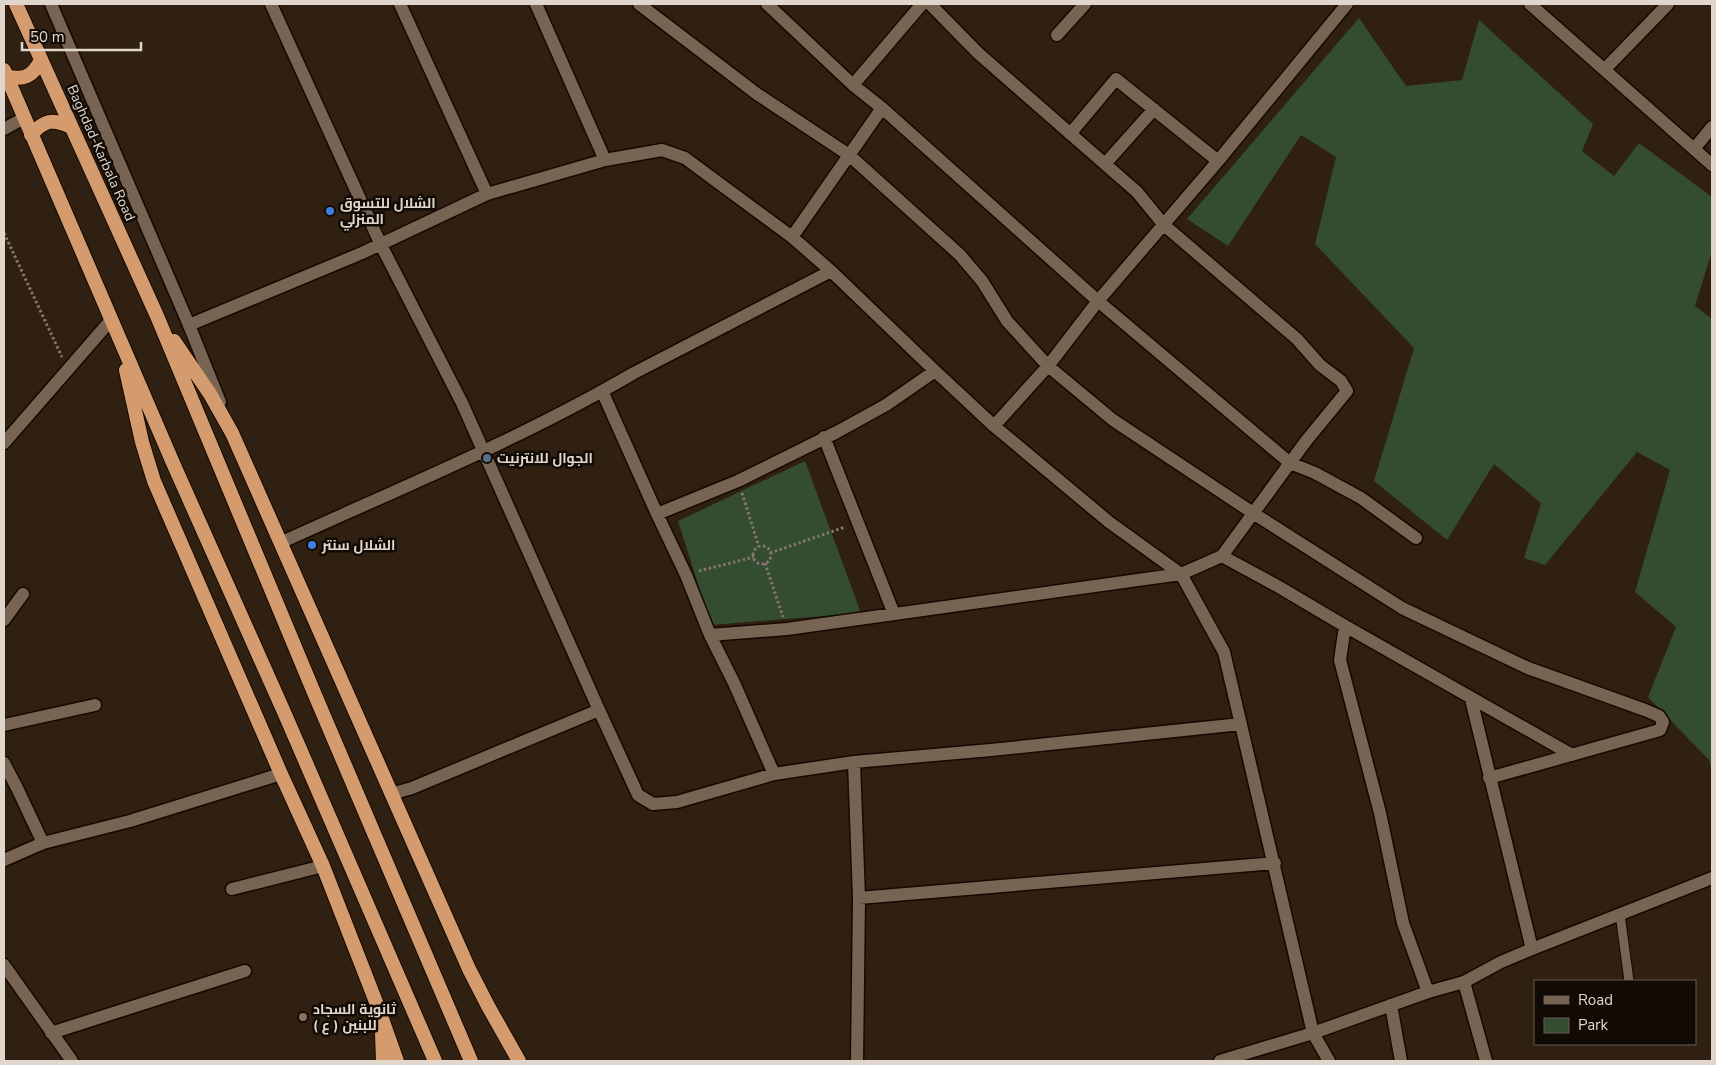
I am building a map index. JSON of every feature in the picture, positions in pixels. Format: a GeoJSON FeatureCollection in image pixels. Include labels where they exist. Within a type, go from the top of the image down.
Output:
{"type":"FeatureCollection","features":[{"type":"Feature","properties":{"kind":"highway","name":"Baghdad-Karbala Road"},"geometry":{"type":"LineString","coordinates":[[16,4],[157,316]]}},
{"type":"Feature","properties":{"kind":"highway"},"geometry":{"type":"LineString","coordinates":[[5,73],[17,79],[28,77],[36,70],[41,60]]}},
{"type":"Feature","properties":{"kind":"highway"},"geometry":{"type":"LineString","coordinates":[[5,73],[173,463],[284,712],[435,1061]]}},
{"type":"Feature","properties":{"kind":"highway"},"geometry":{"type":"LineString","coordinates":[[32,135],[39,126],[49,121],[61,121],[71,127]]}},
{"type":"Feature","properties":{"kind":"highway"},"geometry":{"type":"LineString","coordinates":[[157,316],[210,394],[232,433],[469,969],[519,1061]]}},
{"type":"Feature","properties":{"kind":"highway"},"geometry":{"type":"LineString","coordinates":[[157,316],[315,695],[471,1061]]}},
{"type":"Feature","properties":{"kind":"highway"},"geometry":{"type":"LineString","coordinates":[[114,326],[142,442],[154,481],[280,774],[323,866],[397,1061]]}},
{"type":"Feature","properties":{"kind":"highway"},"geometry":{"type":"LineString","coordinates":[[376,1002],[382,1030],[383,1061]]}},
{"type":"Feature","properties":{"kind":"highway"},"geometry":{"type":"LineString","coordinates":[[500,1029],[519,1051],[532,1061]]}},
{"type":"Feature","properties":{"kind":"street"},"geometry":{"type":"LineString","coordinates":[[51,4],[190,325],[232,433]]}},
{"type":"Feature","properties":{"kind":"street"},"geometry":{"type":"LineString","coordinates":[[271,4],[381,245],[427,333],[484,450],[638,795],[653,804],[677,802],[774,774],[854,762],[1241,724]]}},
{"type":"Feature","properties":{"kind":"street"},"geometry":{"type":"LineString","coordinates":[[400,4],[488,194]]}},
{"type":"Feature","properties":{"kind":"street"},"geometry":{"type":"LineString","coordinates":[[536,4],[605,160]]}},
{"type":"Feature","properties":{"kind":"street"},"geometry":{"type":"LineString","coordinates":[[639,4],[757,94],[850,155],[960,255],[982,281],[1007,321],[1048,366],[1113,420],[1253,513],[1402,608],[1528,668],[1644,710],[1658,716],[1663,722],[1660,730],[1489,778]]}},
{"type":"Feature","properties":{"kind":"street"},"geometry":{"type":"LineString","coordinates":[[767,4],[854,85],[1098,302],[1290,463],[1315,473],[1361,498],[1416,538]]}},
{"type":"Feature","properties":{"kind":"street"},"geometry":{"type":"LineString","coordinates":[[854,85],[922,4]]}},
{"type":"Feature","properties":{"kind":"street"},"geometry":{"type":"LineString","coordinates":[[710,635],[788,629],[1181,574],[1222,556],[1290,463],[1347,391],[1341,381],[1320,365],[1297,339],[1164,225],[1137,192],[978,54],[930,4]]}},
{"type":"Feature","properties":{"kind":"street"},"geometry":{"type":"LineString","coordinates":[[1057,35],[1084,4]]}},
{"type":"Feature","properties":{"kind":"street"},"geometry":{"type":"LineString","coordinates":[[994,426],[1048,366],[1098,302],[1218,161],[1347,4]]}},
{"type":"Feature","properties":{"kind":"street"},"geometry":{"type":"LineString","coordinates":[[1530,4],[1712,165]]}},
{"type":"Feature","properties":{"kind":"street"},"geometry":{"type":"LineString","coordinates":[[1604,69],[1668,4]]}},
{"type":"Feature","properties":{"kind":"street"},"geometry":{"type":"LineString","coordinates":[[1070,134],[1116,78],[1218,161]]}},
{"type":"Feature","properties":{"kind":"street"},"geometry":{"type":"LineString","coordinates":[[792,237],[882,108]]}},
{"type":"Feature","properties":{"kind":"street"},"geometry":{"type":"LineString","coordinates":[[1105,164],[1154,109]]}},
{"type":"Feature","properties":{"kind":"street"},"geometry":{"type":"LineString","coordinates":[[4,130],[24,118]]}},
{"type":"Feature","properties":{"kind":"street"},"geometry":{"type":"LineString","coordinates":[[1694,148],[1712,128]]}},
{"type":"Feature","properties":{"kind":"street"},"geometry":{"type":"LineString","coordinates":[[190,325],[381,245],[488,194],[605,160],[662,150],[685,158],[792,237],[831,271],[935,372],[994,426],[1109,522],[1181,574],[1224,652],[1275,863],[1313,1033],[1328,1061]]}},
{"type":"Feature","properties":{"kind":"street"},"geometry":{"type":"LineString","coordinates":[[280,543],[484,450],[602,391],[831,271]]}},
{"type":"Feature","properties":{"kind":"street"},"geometry":{"type":"LineString","coordinates":[[4,442],[68,369],[114,326]]}},
{"type":"Feature","properties":{"kind":"street"},"geometry":{"type":"LineString","coordinates":[[657,514],[738,481],[837,432],[886,406],[935,372]]}},
{"type":"Feature","properties":{"kind":"street"},"geometry":{"type":"LineString","coordinates":[[602,391],[774,774]]}},
{"type":"Feature","properties":{"kind":"street"},"geometry":{"type":"LineString","coordinates":[[824,437],[894,614]]}},
{"type":"Feature","properties":{"kind":"street"},"geometry":{"type":"LineString","coordinates":[[1222,556],[1572,756]]}},
{"type":"Feature","properties":{"kind":"street"},"geometry":{"type":"LineString","coordinates":[[4,620],[23,594]]}},
{"type":"Feature","properties":{"kind":"street"},"geometry":{"type":"LineString","coordinates":[[1345,626],[1340,660],[1380,813],[1403,923],[1428,992]]}},
{"type":"Feature","properties":{"kind":"street"},"geometry":{"type":"LineString","coordinates":[[1471,699],[1532,949]]}},
{"type":"Feature","properties":{"kind":"street"},"geometry":{"type":"LineString","coordinates":[[4,725],[95,705]]}},
{"type":"Feature","properties":{"kind":"street"},"geometry":{"type":"LineString","coordinates":[[391,794],[412,788],[599,710]]}},
{"type":"Feature","properties":{"kind":"street"},"geometry":{"type":"LineString","coordinates":[[854,762],[859,898],[857,1061]]}},
{"type":"Feature","properties":{"kind":"street"},"geometry":{"type":"LineString","coordinates":[[4,763],[43,842]]}},
{"type":"Feature","properties":{"kind":"street"},"geometry":{"type":"LineString","coordinates":[[4,860],[43,842],[91,832],[130,821],[280,774]]}},
{"type":"Feature","properties":{"kind":"street"},"geometry":{"type":"LineString","coordinates":[[859,898],[1275,863]]}},
{"type":"Feature","properties":{"kind":"street"},"geometry":{"type":"LineString","coordinates":[[232,889],[323,866]]}},
{"type":"Feature","properties":{"kind":"street"},"geometry":{"type":"LineString","coordinates":[[1220,1061],[1313,1033],[1428,992],[1464,982],[1501,962],[1712,878]]}},
{"type":"Feature","properties":{"kind":"street"},"geometry":{"type":"LineString","coordinates":[[4,966],[72,1061]]}},
{"type":"Feature","properties":{"kind":"street"},"geometry":{"type":"LineString","coordinates":[[51,1032],[245,971]]}},
{"type":"Feature","properties":{"kind":"street"},"geometry":{"type":"LineString","coordinates":[[1464,982],[1486,1061]]}},
{"type":"Feature","properties":{"kind":"street"},"geometry":{"type":"LineString","coordinates":[[1391,1005],[1401,1061]]}},
{"type":"Feature","properties":{"kind":"lane"},"geometry":{"type":"LineString","coordinates":[[1620,914],[1629,980]]}},
{"type":"Feature","properties":{"kind":"path"},"geometry":{"type":"LineString","coordinates":[[4,233],[68,369]]}},
{"type":"Feature","properties":{"kind":"path"},"geometry":{"type":"LineString","coordinates":[[738,481],[760,547]]}},
{"type":"Feature","properties":{"kind":"path"},"geometry":{"type":"LineString","coordinates":[[770,553],[858,523]]}},
{"type":"Feature","properties":{"kind":"path"},"geometry":{"type":"LineString","coordinates":[[760,547],[766,547],[770,553],[770,559],[765,563],[758,563],[754,557],[754,551],[760,547]]}},
{"type":"Feature","properties":{"kind":"path"},"geometry":{"type":"LineString","coordinates":[[686,575],[754,557]]}},
{"type":"Feature","properties":{"kind":"path"},"geometry":{"type":"LineString","coordinates":[[765,563],[788,629]]}},
{"type":"Feature","properties":{"kind":"green space"},"geometry":{"type":"Polygon","coordinates":[[[1359,18],[1406,86],[1462,80],[1479,20],[1593,124],[1582,151],[1614,176],[1639,143],[1712,197],[1712,251],[1695,306],[1712,319],[1712,770],[1709,760],[1648,697],[1676,627],[1635,592],[1670,470],[1637,452],[1545,565],[1524,558],[1541,503],[1494,464],[1447,540],[1374,481],[1414,348],[1315,244],[1336,157],[1301,135],[1228,246],[1187,219],[1359,18]]]}},
{"type":"Feature","properties":{"kind":"green space"},"geometry":{"type":"Polygon","coordinates":[[[805,461],[861,613],[711,625],[678,521],[805,461]]]}},
{"type":"Feature","properties":{"kind":"place","name":"الشلال للتسوق المنزلي"},"geometry":{"type":"Point","coordinates":[330,211]}},
{"type":"Feature","properties":{"kind":"place","name":"الجوال للانترنيت"},"geometry":{"type":"Point","coordinates":[487,458]}},
{"type":"Feature","properties":{"kind":"place","name":"الشلال سنتر"},"geometry":{"type":"Point","coordinates":[312,545]}},
{"type":"Feature","properties":{"kind":"place","name":"ثانوية السجاد ( ع ) للبنين"},"geometry":{"type":"Point","coordinates":[303,1017]}}]}
